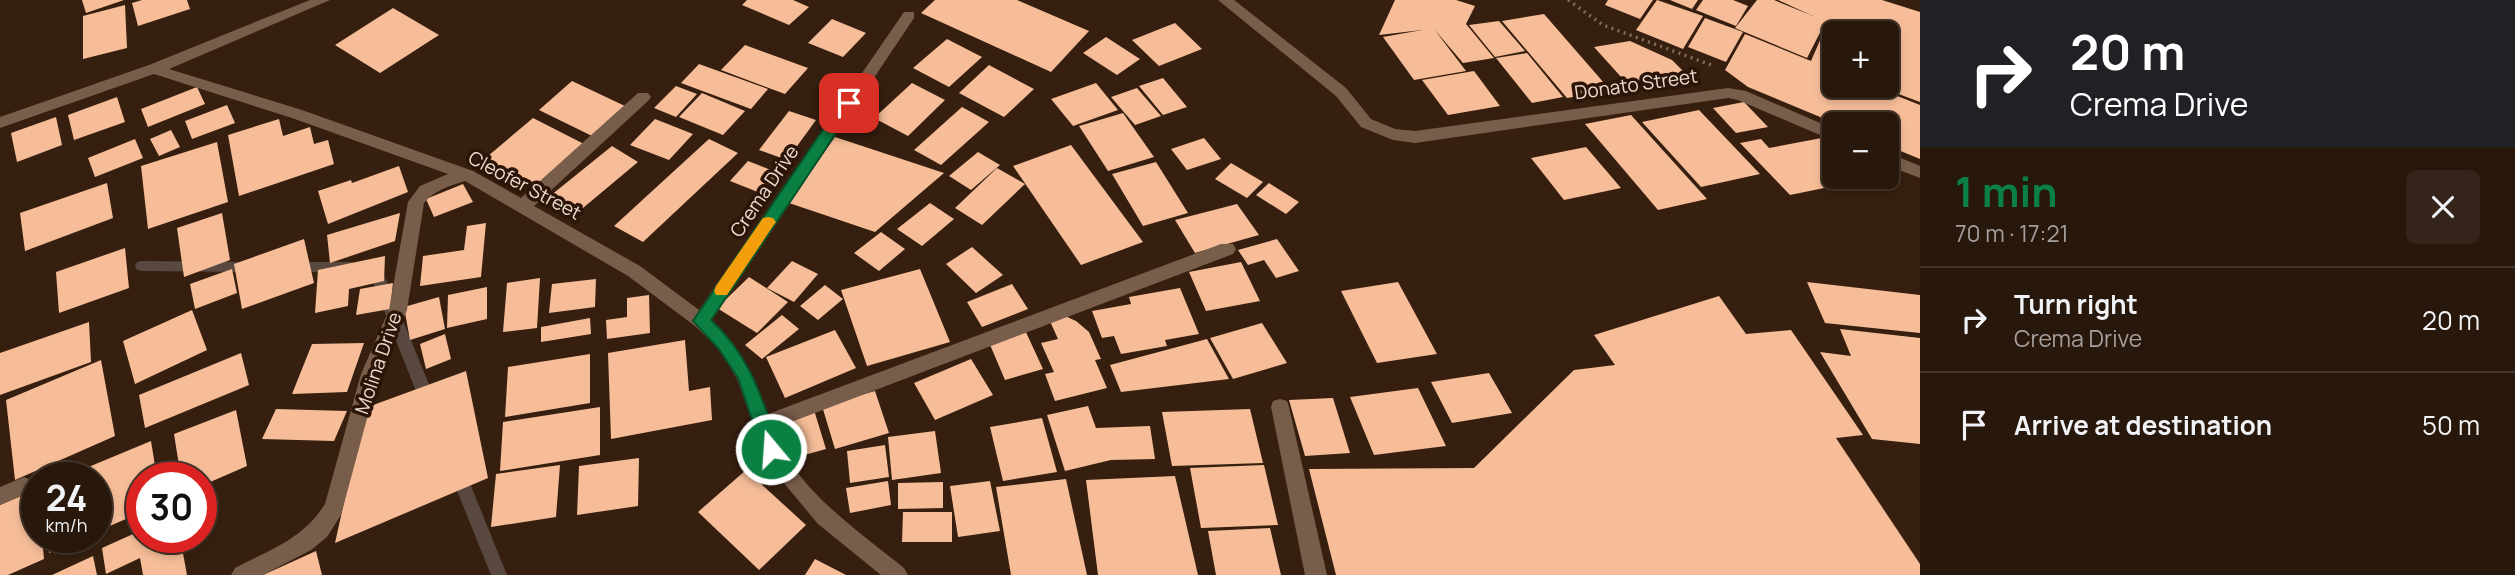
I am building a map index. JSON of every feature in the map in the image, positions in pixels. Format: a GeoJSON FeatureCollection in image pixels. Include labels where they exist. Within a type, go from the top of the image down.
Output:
{"type":"FeatureCollection","features":[{"type":"Feature","properties":{"kind":"street"},"geometry":{"type":"LineString","coordinates":[[0,123],[154,69],[323,0]]}},
{"type":"Feature","properties":{"kind":"street","name":"Donato Street"},"geometry":{"type":"LineString","coordinates":[[1225,0],[1341,92],[1366,123],[1393,134],[1416,137],[1713,94],[1741,95],[1822,130]]}},
{"type":"Feature","properties":{"kind":"street","name":"Crema Drive"},"geometry":{"type":"LineString","coordinates":[[701,321],[909,15]]}},
{"type":"Feature","properties":{"kind":"street","name":"Cleofer Street"},"geometry":{"type":"LineString","coordinates":[[154,69],[297,114],[467,175],[634,271],[701,321],[725,344],[745,376],[771,449],[825,517],[897,575]]}},
{"type":"Feature","properties":{"kind":"street"},"geometry":{"type":"LineString","coordinates":[[523,206],[643,97]]}},
{"type":"Feature","properties":{"kind":"street"},"geometry":{"type":"LineString","coordinates":[[1899,163],[1920,172]]}},
{"type":"Feature","properties":{"kind":"street","name":"Molina Drive"},"geometry":{"type":"LineString","coordinates":[[242,575],[304,543],[320,530],[334,508],[370,374],[398,310],[416,202],[429,187],[467,175]]}},
{"type":"Feature","properties":{"kind":"street"},"geometry":{"type":"LineString","coordinates":[[763,424],[1227,249]]}},
{"type":"Feature","properties":{"kind":"street"},"geometry":{"type":"LineString","coordinates":[[1280,407],[1317,575]]}},
{"type":"Feature","properties":{"kind":"street"},"geometry":{"type":"LineString","coordinates":[[0,496],[21,487]]}},
{"type":"Feature","properties":{"kind":"path"},"geometry":{"type":"LineString","coordinates":[[1568,0],[1603,25],[1715,66],[1741,95]]}},
{"type":"Feature","properties":{"kind":"building"},"geometry":{"type":"Polygon","coordinates":[[[82,0],[124,0],[86,13],[82,0]]]}},
{"type":"Feature","properties":{"kind":"building"},"geometry":{"type":"Polygon","coordinates":[[[142,0],[187,0],[190,9],[138,26],[132,3],[142,0]]]}},
{"type":"Feature","properties":{"kind":"building"},"geometry":{"type":"Polygon","coordinates":[[[747,0],[793,0],[809,7],[789,25],[742,5],[747,0]]]}},
{"type":"Feature","properties":{"kind":"building"},"geometry":{"type":"Polygon","coordinates":[[[935,0],[1017,0],[1089,31],[1051,72],[921,13],[935,0]]]}},
{"type":"Feature","properties":{"kind":"building"},"geometry":{"type":"Polygon","coordinates":[[[1395,0],[1456,0],[1475,6],[1466,24],[1494,58],[1463,63],[1434,29],[1466,71],[1414,80],[1383,37],[1422,30],[1379,35],[1395,0]]]}},
{"type":"Feature","properties":{"kind":"building"},"geometry":{"type":"Polygon","coordinates":[[[1608,0],[1653,0],[1640,19],[1605,5],[1608,0]]]}},
{"type":"Feature","properties":{"kind":"building"},"geometry":{"type":"Polygon","coordinates":[[[1657,0],[1703,16],[1683,49],[1636,30],[1657,0]]]}},
{"type":"Feature","properties":{"kind":"building"},"geometry":{"type":"Polygon","coordinates":[[[1670,0],[1698,0],[1692,9],[1670,0]]]}},
{"type":"Feature","properties":{"kind":"building"},"geometry":{"type":"Polygon","coordinates":[[[1703,0],[1733,0],[1748,6],[1736,26],[1696,10],[1703,0]]]}},
{"type":"Feature","properties":{"kind":"building"},"geometry":{"type":"Polygon","coordinates":[[[1757,0],[1774,0],[1813,16],[1778,0],[1882,0],[1920,12],[1920,102],[1899,94],[1899,21],[1822,21],[1822,29],[1807,58],[1735,28],[1757,0]]]}},
{"type":"Feature","properties":{"kind":"building"},"geometry":{"type":"Polygon","coordinates":[[[125,5],[127,48],[83,59],[83,16],[125,5]]]}},
{"type":"Feature","properties":{"kind":"building"},"geometry":{"type":"Polygon","coordinates":[[[393,8],[439,35],[380,73],[335,45],[393,8]]]}},
{"type":"Feature","properties":{"kind":"building"},"geometry":{"type":"Polygon","coordinates":[[[1544,14],[1611,91],[1567,98],[1502,21],[1544,14]]]}},
{"type":"Feature","properties":{"kind":"building"},"geometry":{"type":"Polygon","coordinates":[[[1705,18],[1743,32],[1726,62],[1688,47],[1705,18]]]}},
{"type":"Feature","properties":{"kind":"building"},"geometry":{"type":"Polygon","coordinates":[[[832,19],[866,33],[843,57],[808,43],[832,19]]]}},
{"type":"Feature","properties":{"kind":"building"},"geometry":{"type":"Polygon","coordinates":[[[1499,21],[1525,51],[1495,57],[1469,25],[1499,21]]]}},
{"type":"Feature","properties":{"kind":"building"},"geometry":{"type":"Polygon","coordinates":[[[1175,23],[1202,49],[1159,66],[1132,40],[1175,23]]]}},
{"type":"Feature","properties":{"kind":"building"},"geometry":{"type":"Polygon","coordinates":[[[1745,34],[1811,61],[1822,36],[1822,98],[1899,97],[1920,105],[1920,159],[1899,150],[1899,112],[1822,112],[1822,118],[1748,87],[1725,70],[1745,34]]]}},
{"type":"Feature","properties":{"kind":"building"},"geometry":{"type":"Polygon","coordinates":[[[1106,37],[1140,59],[1117,75],[1083,53],[1106,37]]]}},
{"type":"Feature","properties":{"kind":"building"},"geometry":{"type":"Polygon","coordinates":[[[947,39],[982,57],[949,87],[913,68],[947,39]]]}},
{"type":"Feature","properties":{"kind":"building"},"geometry":{"type":"Polygon","coordinates":[[[1630,41],[1672,60],[1689,77],[1631,88],[1594,47],[1630,41]]]}},
{"type":"Feature","properties":{"kind":"building"},"geometry":{"type":"Polygon","coordinates":[[[745,45],[808,68],[785,94],[721,70],[745,45]]]}},
{"type":"Feature","properties":{"kind":"building"},"geometry":{"type":"Polygon","coordinates":[[[1527,53],[1563,97],[1532,103],[1496,58],[1527,53]]]}},
{"type":"Feature","properties":{"kind":"building"},"geometry":{"type":"Polygon","coordinates":[[[699,64],[768,89],[751,109],[681,83],[699,64]]]}},
{"type":"Feature","properties":{"kind":"building"},"geometry":{"type":"Polygon","coordinates":[[[989,65],[1034,89],[1004,117],[959,93],[989,65]]]}},
{"type":"Feature","properties":{"kind":"building"},"geometry":{"type":"Polygon","coordinates":[[[1474,71],[1500,106],[1448,115],[1422,80],[1474,71]]]}},
{"type":"Feature","properties":{"kind":"building"},"geometry":{"type":"Polygon","coordinates":[[[1163,78],[1187,107],[1163,115],[1139,86],[1163,78]]]}},
{"type":"Feature","properties":{"kind":"building"},"geometry":{"type":"Polygon","coordinates":[[[572,81],[625,106],[592,136],[539,110],[572,81]]]}},
{"type":"Feature","properties":{"kind":"building"},"geometry":{"type":"Polygon","coordinates":[[[912,83],[945,100],[908,136],[874,118],[912,83]]]}},
{"type":"Feature","properties":{"kind":"building"},"geometry":{"type":"Polygon","coordinates":[[[1096,83],[1118,110],[1073,126],[1051,99],[1096,83]]]}},
{"type":"Feature","properties":{"kind":"building"},"geometry":{"type":"Polygon","coordinates":[[[676,86],[697,94],[676,117],[654,108],[676,86]]]}},
{"type":"Feature","properties":{"kind":"building"},"geometry":{"type":"Polygon","coordinates":[[[197,87],[205,104],[148,127],[141,109],[197,87]]]}},
{"type":"Feature","properties":{"kind":"building"},"geometry":{"type":"Polygon","coordinates":[[[1137,88],[1161,116],[1135,125],[1111,97],[1137,88]]]}},
{"type":"Feature","properties":{"kind":"building"},"geometry":{"type":"Polygon","coordinates":[[[702,93],[745,111],[723,135],[679,117],[702,93]]]}},
{"type":"Feature","properties":{"kind":"building"},"geometry":{"type":"Polygon","coordinates":[[[117,97],[125,122],[74,140],[68,115],[117,97]]]}},
{"type":"Feature","properties":{"kind":"building"},"geometry":{"type":"Polygon","coordinates":[[[1744,102],[1768,127],[1736,133],[1713,108],[1744,102]]]}},
{"type":"Feature","properties":{"kind":"building"},"geometry":{"type":"Polygon","coordinates":[[[227,105],[235,123],[192,139],[185,121],[227,105]]]}},
{"type":"Feature","properties":{"kind":"building"},"geometry":{"type":"Polygon","coordinates":[[[962,107],[989,122],[941,165],[914,150],[962,107]]]}},
{"type":"Feature","properties":{"kind":"building"},"geometry":{"type":"Polygon","coordinates":[[[1699,110],[1760,174],[1701,187],[1642,122],[1699,110]]]}},
{"type":"Feature","properties":{"kind":"building"},"geometry":{"type":"Polygon","coordinates":[[[789,111],[816,120],[787,160],[759,150],[789,111]]]}},
{"type":"Feature","properties":{"kind":"building"},"geometry":{"type":"Polygon","coordinates":[[[1123,113],[1154,157],[1108,171],[1079,126],[1123,113]]]}},
{"type":"Feature","properties":{"kind":"building"},"geometry":{"type":"Polygon","coordinates":[[[1631,115],[1707,199],[1658,210],[1585,124],[1631,115]]]}},
{"type":"Feature","properties":{"kind":"building"},"geometry":{"type":"Polygon","coordinates":[[[56,117],[62,145],[17,162],[11,133],[56,117]]]}},
{"type":"Feature","properties":{"kind":"building"},"geometry":{"type":"Polygon","coordinates":[[[533,118],[586,145],[536,190],[482,161],[533,118]]]}},
{"type":"Feature","properties":{"kind":"building"},"geometry":{"type":"Polygon","coordinates":[[[279,119],[283,136],[310,127],[314,144],[328,140],[334,164],[239,196],[228,135],[279,119]]]}},
{"type":"Feature","properties":{"kind":"building"},"geometry":{"type":"Polygon","coordinates":[[[655,119],[693,134],[669,160],[630,145],[655,119]]]}},
{"type":"Feature","properties":{"kind":"building"},"geometry":{"type":"Polygon","coordinates":[[[171,130],[180,147],[159,156],[150,139],[171,130]]]}},
{"type":"Feature","properties":{"kind":"building"},"geometry":{"type":"Polygon","coordinates":[[[835,137],[944,173],[875,232],[789,203],[835,137]]]}},
{"type":"Feature","properties":{"kind":"building"},"geometry":{"type":"Polygon","coordinates":[[[1204,138],[1221,159],[1187,170],[1171,149],[1204,138]]]}},
{"type":"Feature","properties":{"kind":"building"},"geometry":{"type":"Polygon","coordinates":[[[1822,138],[1822,188],[1790,195],[1740,143],[1761,139],[1769,148],[1822,138]]]}},
{"type":"Feature","properties":{"kind":"building"},"geometry":{"type":"Polygon","coordinates":[[[135,139],[143,158],[95,177],[88,158],[135,139]]]}},
{"type":"Feature","properties":{"kind":"building"},"geometry":{"type":"Polygon","coordinates":[[[709,139],[738,153],[643,242],[614,226],[709,139]]]}},
{"type":"Feature","properties":{"kind":"building"},"geometry":{"type":"Polygon","coordinates":[[[217,142],[228,202],[148,229],[141,166],[217,142]]]}},
{"type":"Feature","properties":{"kind":"building"},"geometry":{"type":"Polygon","coordinates":[[[1071,145],[1143,242],[1081,265],[1013,166],[1071,145]]]}},
{"type":"Feature","properties":{"kind":"building"},"geometry":{"type":"Polygon","coordinates":[[[612,146],[638,162],[577,213],[550,196],[612,146]]]}},
{"type":"Feature","properties":{"kind":"building"},"geometry":{"type":"Polygon","coordinates":[[[1586,147],[1621,188],[1564,200],[1531,158],[1586,147]]]}},
{"type":"Feature","properties":{"kind":"building"},"geometry":{"type":"Polygon","coordinates":[[[978,152],[1000,165],[971,190],[949,176],[978,152]]]}},
{"type":"Feature","properties":{"kind":"building"},"geometry":{"type":"Polygon","coordinates":[[[748,161],[786,176],[768,196],[730,181],[748,161]]]}},
{"type":"Feature","properties":{"kind":"building"},"geometry":{"type":"Polygon","coordinates":[[[1156,162],[1188,213],[1143,226],[1112,174],[1156,162]]]}},
{"type":"Feature","properties":{"kind":"building"},"geometry":{"type":"Polygon","coordinates":[[[1231,163],[1263,182],[1247,198],[1215,179],[1231,163]]]}},
{"type":"Feature","properties":{"kind":"building"},"geometry":{"type":"Polygon","coordinates":[[[399,166],[408,192],[328,224],[318,191],[351,180],[352,183],[399,166]]]}},
{"type":"Feature","properties":{"kind":"building"},"geometry":{"type":"Polygon","coordinates":[[[997,168],[1025,184],[982,225],[955,208],[997,168]]]}},
{"type":"Feature","properties":{"kind":"building"},"geometry":{"type":"Polygon","coordinates":[[[107,183],[113,218],[25,251],[20,213],[107,183]]]}},
{"type":"Feature","properties":{"kind":"building"},"geometry":{"type":"Polygon","coordinates":[[[1269,183],[1299,202],[1286,214],[1256,195],[1269,183]]]}},
{"type":"Feature","properties":{"kind":"building"},"geometry":{"type":"Polygon","coordinates":[[[463,184],[473,202],[434,217],[426,199],[463,184]]]}},
{"type":"Feature","properties":{"kind":"building"},"geometry":{"type":"Polygon","coordinates":[[[930,203],[954,219],[922,246],[897,229],[930,203]]]}},
{"type":"Feature","properties":{"kind":"building"},"geometry":{"type":"Polygon","coordinates":[[[1237,204],[1259,235],[1195,253],[1175,220],[1237,204]]]}},
{"type":"Feature","properties":{"kind":"building"},"geometry":{"type":"Polygon","coordinates":[[[222,213],[230,260],[184,277],[177,228],[222,213]]]}},
{"type":"Feature","properties":{"kind":"building"},"geometry":{"type":"Polygon","coordinates":[[[400,213],[395,241],[330,263],[327,235],[400,213]]]}},
{"type":"Feature","properties":{"kind":"building"},"geometry":{"type":"Polygon","coordinates":[[[486,223],[481,277],[420,286],[423,256],[464,250],[467,226],[486,223]]]}},
{"type":"Feature","properties":{"kind":"building"},"geometry":{"type":"Polygon","coordinates":[[[881,232],[905,249],[879,271],[854,253],[881,232]]]}},
{"type":"Feature","properties":{"kind":"building"},"geometry":{"type":"Polygon","coordinates":[[[304,239],[314,283],[242,309],[234,264],[304,239]]]}},
{"type":"Feature","properties":{"kind":"building"},"geometry":{"type":"Polygon","coordinates":[[[1277,239],[1299,271],[1276,278],[1264,260],[1248,265],[1238,250],[1277,239]]]}},
{"type":"Feature","properties":{"kind":"building"},"geometry":{"type":"Polygon","coordinates":[[[972,247],[1003,275],[976,293],[946,264],[972,247]]]}},
{"type":"Feature","properties":{"kind":"building"},"geometry":{"type":"Polygon","coordinates":[[[125,248],[129,288],[59,313],[56,272],[125,248]]]}},
{"type":"Feature","properties":{"kind":"building"},"geometry":{"type":"Polygon","coordinates":[[[385,256],[384,281],[349,289],[348,306],[315,313],[318,270],[385,256]]]}},
{"type":"Feature","properties":{"kind":"building"},"geometry":{"type":"Polygon","coordinates":[[[792,261],[818,274],[794,302],[767,288],[792,261]]]}},
{"type":"Feature","properties":{"kind":"building"},"geometry":{"type":"Polygon","coordinates":[[[1241,262],[1260,301],[1206,311],[1189,272],[1241,262]]]}},
{"type":"Feature","properties":{"kind":"building"},"geometry":{"type":"Polygon","coordinates":[[[232,269],[237,293],[195,309],[190,284],[232,269]]]}},
{"type":"Feature","properties":{"kind":"building"},"geometry":{"type":"Polygon","coordinates":[[[920,269],[950,342],[867,366],[841,290],[920,269]]]}},
{"type":"Feature","properties":{"kind":"building"},"geometry":{"type":"Polygon","coordinates":[[[749,277],[788,302],[757,333],[717,308],[749,277]]]}},
{"type":"Feature","properties":{"kind":"building"},"geometry":{"type":"Polygon","coordinates":[[[540,278],[537,328],[503,332],[507,283],[540,278]]]}},
{"type":"Feature","properties":{"kind":"building"},"geometry":{"type":"Polygon","coordinates":[[[596,279],[595,307],[549,313],[552,284],[596,279]]]}},
{"type":"Feature","properties":{"kind":"building"},"geometry":{"type":"Polygon","coordinates":[[[1398,282],[1437,354],[1377,363],[1341,291],[1398,282]]]}},
{"type":"Feature","properties":{"kind":"building"},"geometry":{"type":"Polygon","coordinates":[[[1807,282],[1920,295],[1920,333],[1825,323],[1807,282]]]}},
{"type":"Feature","properties":{"kind":"building"},"geometry":{"type":"Polygon","coordinates":[[[393,283],[390,309],[356,315],[360,289],[393,283]]]}},
{"type":"Feature","properties":{"kind":"building"},"geometry":{"type":"Polygon","coordinates":[[[1012,284],[1028,309],[982,327],[967,302],[1012,284]]]}},
{"type":"Feature","properties":{"kind":"building"},"geometry":{"type":"Polygon","coordinates":[[[825,285],[843,299],[818,320],[800,306],[825,285]]]}},
{"type":"Feature","properties":{"kind":"building"},"geometry":{"type":"Polygon","coordinates":[[[487,287],[487,319],[447,328],[448,295],[487,287]]]}},
{"type":"Feature","properties":{"kind":"building"},"geometry":{"type":"Polygon","coordinates":[[[1180,288],[1199,334],[1165,340],[1167,346],[1121,354],[1114,336],[1102,338],[1092,311],[1131,304],[1129,297],[1180,288]]]}},
{"type":"Feature","properties":{"kind":"building"},"geometry":{"type":"Polygon","coordinates":[[[649,295],[650,333],[607,339],[606,320],[627,317],[627,298],[649,295]]]}},
{"type":"Feature","properties":{"kind":"building"},"geometry":{"type":"Polygon","coordinates":[[[1719,296],[1746,334],[1791,330],[1863,435],[1836,438],[1920,564],[1920,575],[1336,575],[1309,469],[1474,468],[1574,370],[1615,365],[1594,335],[1719,296]]]}},
{"type":"Feature","properties":{"kind":"building"},"geometry":{"type":"Polygon","coordinates":[[[439,297],[445,329],[410,340],[404,307],[439,297]]]}},
{"type":"Feature","properties":{"kind":"building"},"geometry":{"type":"Polygon","coordinates":[[[192,310],[207,350],[135,384],[123,341],[192,310]]]}},
{"type":"Feature","properties":{"kind":"building"},"geometry":{"type":"Polygon","coordinates":[[[782,315],[799,329],[762,359],[745,345],[782,315]]]}},
{"type":"Feature","properties":{"kind":"building"},"geometry":{"type":"Polygon","coordinates":[[[1065,316],[1089,332],[1101,359],[1095,360],[1107,388],[1055,401],[1045,374],[1054,372],[1041,343],[1058,339],[1049,319],[1065,316]]]}},
{"type":"Feature","properties":{"kind":"building"},"geometry":{"type":"Polygon","coordinates":[[[590,318],[591,334],[541,342],[541,327],[590,318]]]}},
{"type":"Feature","properties":{"kind":"building"},"geometry":{"type":"Polygon","coordinates":[[[89,322],[91,362],[0,395],[0,353],[89,322]]]}},
{"type":"Feature","properties":{"kind":"building"},"geometry":{"type":"Polygon","coordinates":[[[1262,323],[1287,363],[1233,379],[1210,338],[1262,323]]]}},
{"type":"Feature","properties":{"kind":"building"},"geometry":{"type":"Polygon","coordinates":[[[1840,329],[1920,338],[1920,444],[1872,439],[1820,352],[1851,356],[1840,329]]]}},
{"type":"Feature","properties":{"kind":"building"},"geometry":{"type":"Polygon","coordinates":[[[835,330],[856,368],[785,398],[766,357],[835,330]]]}},
{"type":"Feature","properties":{"kind":"building"},"geometry":{"type":"Polygon","coordinates":[[[1025,330],[1043,369],[1005,380],[988,340],[1025,330]]]}},
{"type":"Feature","properties":{"kind":"building"},"geometry":{"type":"Polygon","coordinates":[[[445,334],[451,359],[426,369],[420,344],[445,334]]]}},
{"type":"Feature","properties":{"kind":"building"},"geometry":{"type":"Polygon","coordinates":[[[1207,339],[1229,379],[1121,392],[1110,365],[1207,339]]]}},
{"type":"Feature","properties":{"kind":"building"},"geometry":{"type":"Polygon","coordinates":[[[685,340],[689,391],[710,387],[712,420],[611,439],[608,353],[685,340]]]}},
{"type":"Feature","properties":{"kind":"building"},"geometry":{"type":"Polygon","coordinates":[[[364,343],[347,392],[292,394],[312,344],[364,343]]]}},
{"type":"Feature","properties":{"kind":"building"},"geometry":{"type":"Polygon","coordinates":[[[241,353],[249,385],[145,428],[139,395],[241,353]]]}},
{"type":"Feature","properties":{"kind":"building"},"geometry":{"type":"Polygon","coordinates":[[[590,354],[590,403],[505,417],[508,367],[590,354]]]}},
{"type":"Feature","properties":{"kind":"building"},"geometry":{"type":"Polygon","coordinates":[[[971,359],[993,395],[935,420],[914,383],[971,359]]]}},
{"type":"Feature","properties":{"kind":"building"},"geometry":{"type":"Polygon","coordinates":[[[101,360],[115,436],[56,462],[21,462],[21,477],[15,480],[6,400],[101,360]]]}},
{"type":"Feature","properties":{"kind":"building"},"geometry":{"type":"Polygon","coordinates":[[[466,371],[488,478],[335,543],[365,408],[466,371]]]}},
{"type":"Feature","properties":{"kind":"building"},"geometry":{"type":"Polygon","coordinates":[[[1489,373],[1512,413],[1452,423],[1431,382],[1489,373]]]}},
{"type":"Feature","properties":{"kind":"building"},"geometry":{"type":"Polygon","coordinates":[[[1418,388],[1446,446],[1374,455],[1350,397],[1418,388]]]}},
{"type":"Feature","properties":{"kind":"building"},"geometry":{"type":"Polygon","coordinates":[[[875,391],[889,433],[835,449],[822,406],[875,391]]]}},
{"type":"Feature","properties":{"kind":"building"},"geometry":{"type":"Polygon","coordinates":[[[1333,398],[1350,453],[1305,456],[1289,400],[1333,398]]]}},
{"type":"Feature","properties":{"kind":"building"},"geometry":{"type":"Polygon","coordinates":[[[1088,406],[1096,428],[1150,426],[1155,459],[1111,460],[1065,471],[1047,415],[1088,406]]]}},
{"type":"Feature","properties":{"kind":"building"},"geometry":{"type":"Polygon","coordinates":[[[600,407],[600,455],[500,471],[503,422],[600,407]]]}},
{"type":"Feature","properties":{"kind":"building"},"geometry":{"type":"Polygon","coordinates":[[[276,409],[347,411],[334,441],[262,439],[276,409]]]}},
{"type":"Feature","properties":{"kind":"building"},"geometry":{"type":"Polygon","coordinates":[[[1250,409],[1263,463],[1172,466],[1162,412],[1250,409]]]}},
{"type":"Feature","properties":{"kind":"building"},"geometry":{"type":"Polygon","coordinates":[[[236,410],[247,466],[217,479],[217,462],[178,462],[174,434],[236,410]]]}},
{"type":"Feature","properties":{"kind":"building"},"geometry":{"type":"Polygon","coordinates":[[[814,410],[826,449],[783,461],[773,422],[814,410]]]}},
{"type":"Feature","properties":{"kind":"building"},"geometry":{"type":"Polygon","coordinates":[[[1042,418],[1057,472],[1003,481],[990,427],[1042,418]]]}},
{"type":"Feature","properties":{"kind":"building"},"geometry":{"type":"Polygon","coordinates":[[[935,431],[941,473],[892,480],[888,437],[935,431]]]}},
{"type":"Feature","properties":{"kind":"building"},"geometry":{"type":"Polygon","coordinates":[[[151,441],[154,462],[126,462],[126,519],[112,525],[112,462],[100,462],[151,441]]]}},
{"type":"Feature","properties":{"kind":"building"},"geometry":{"type":"Polygon","coordinates":[[[885,445],[889,477],[850,483],[847,451],[885,445]]]}},
{"type":"Feature","properties":{"kind":"building"},"geometry":{"type":"Polygon","coordinates":[[[639,458],[638,506],[577,515],[579,466],[639,458]]]}},
{"type":"Feature","properties":{"kind":"building"},"geometry":{"type":"Polygon","coordinates":[[[560,465],[556,517],[491,527],[496,474],[560,465]]]}},
{"type":"Feature","properties":{"kind":"building"},"geometry":{"type":"Polygon","coordinates":[[[1264,465],[1278,525],[1201,528],[1190,468],[1264,465]]]}},
{"type":"Feature","properties":{"kind":"building"},"geometry":{"type":"Polygon","coordinates":[[[746,470],[806,525],[759,570],[698,512],[746,470]]]}},
{"type":"Feature","properties":{"kind":"building"},"geometry":{"type":"Polygon","coordinates":[[[1175,476],[1198,575],[1098,575],[1086,480],[1175,476]]]}},
{"type":"Feature","properties":{"kind":"building"},"geometry":{"type":"Polygon","coordinates":[[[1066,479],[1087,575],[1011,575],[996,487],[1066,479]]]}},
{"type":"Feature","properties":{"kind":"building"},"geometry":{"type":"Polygon","coordinates":[[[888,481],[891,505],[850,513],[846,488],[888,481]]]}},
{"type":"Feature","properties":{"kind":"building"},"geometry":{"type":"Polygon","coordinates":[[[990,481],[1000,531],[958,537],[950,486],[990,481]]]}},
{"type":"Feature","properties":{"kind":"building"},"geometry":{"type":"Polygon","coordinates":[[[943,482],[943,508],[898,509],[898,483],[943,482]]]}},
{"type":"Feature","properties":{"kind":"building"},"geometry":{"type":"Polygon","coordinates":[[[21,496],[21,553],[43,553],[44,559],[8,575],[0,575],[0,505],[21,496]]]}},
{"type":"Feature","properties":{"kind":"building"},"geometry":{"type":"Polygon","coordinates":[[[903,512],[952,512],[952,542],[902,542],[903,512]]]}},
{"type":"Feature","properties":{"kind":"building"},"geometry":{"type":"Polygon","coordinates":[[[1270,528],[1281,575],[1216,575],[1208,531],[1270,528]]]}},
{"type":"Feature","properties":{"kind":"building"},"geometry":{"type":"Polygon","coordinates":[[[126,537],[126,553],[183,553],[187,575],[143,575],[140,558],[106,574],[103,553],[112,553],[112,544],[126,537]]]}},
{"type":"Feature","properties":{"kind":"building"},"geometry":{"type":"Polygon","coordinates":[[[316,551],[322,575],[263,575],[316,551]]]}},
{"type":"Feature","properties":{"kind":"building"},"geometry":{"type":"Polygon","coordinates":[[[93,556],[97,575],[52,575],[93,556]]]}},
{"type":"Feature","properties":{"kind":"building"},"geometry":{"type":"Polygon","coordinates":[[[815,559],[846,575],[805,575],[815,559]]]}},
{"type":"Feature","properties":{"kind":"waterway"},"geometry":{"type":"LineString","coordinates":[[142,266],[252,267]]}},
{"type":"Feature","properties":{"kind":"waterway"},"geometry":{"type":"LineString","coordinates":[[294,267],[350,267]]}},
{"type":"Feature","properties":{"kind":"waterway"},"geometry":{"type":"LineString","coordinates":[[374,267],[429,404]]}},
{"type":"Feature","properties":{"kind":"waterway"},"geometry":{"type":"LineString","coordinates":[[457,471],[499,575]]}},
{"type":"Feature","properties":{"kind":"slow traffic"},"geometry":{"type":"LineString","coordinates":[[722,291],[768,222]]}},
{"type":"Feature","properties":{"kind":"route"},"geometry":{"type":"LineString","coordinates":[[771,449],[745,376],[725,344],[701,321],[849,103]]}}]}
